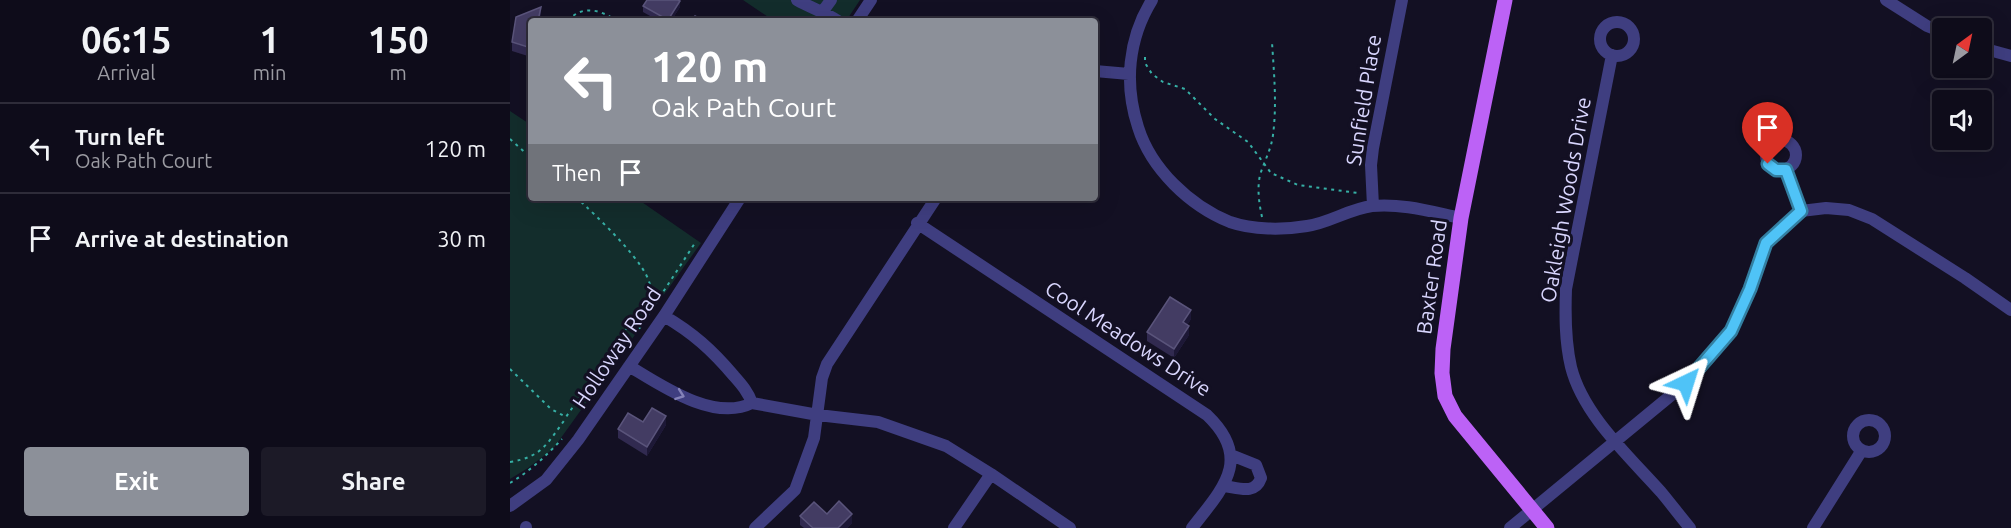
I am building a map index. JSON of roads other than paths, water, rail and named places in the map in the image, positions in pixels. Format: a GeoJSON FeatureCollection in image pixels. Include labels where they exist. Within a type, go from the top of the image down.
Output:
{"type":"FeatureCollection","features":[{"type":"Feature","properties":{"kind":"main road","name":"Baxter Road"},"geometry":{"type":"LineString","coordinates":[[1505,0],[1461,218],[1443,350],[1442,373],[1445,396],[1455,416],[1547,528]]}},
{"type":"Feature","properties":{"kind":"street"},"geometry":{"type":"LineString","coordinates":[[797,0],[834,18]]}},
{"type":"Feature","properties":{"kind":"street"},"geometry":{"type":"LineString","coordinates":[[823,11],[831,0]]}},
{"type":"Feature","properties":{"kind":"street"},"geometry":{"type":"LineString","coordinates":[[859,18],[871,0]]}},
{"type":"Feature","properties":{"kind":"street"},"geometry":{"type":"LineString","coordinates":[[1152,0],[1137,30],[1131,56],[1129,74],[1134,114],[1148,150],[1180,190],[1197,203],[1230,222],[1251,226],[1291,228],[1310,226],[1352,210],[1372,206],[1404,206],[1461,218]]}},
{"type":"Feature","properties":{"kind":"street","name":"Sunfield Place"},"geometry":{"type":"LineString","coordinates":[[1372,206],[1372,148],[1402,0]]}},
{"type":"Feature","properties":{"kind":"street"},"geometry":{"type":"LineString","coordinates":[[1886,0],[1932,28]]}},
{"type":"Feature","properties":{"kind":"street"},"geometry":{"type":"LineString","coordinates":[[1992,51],[2011,56]]}},
{"type":"Feature","properties":{"kind":"street","name":"Oakleigh Woods Drive"},"geometry":{"type":"LineString","coordinates":[[1612,55],[1566,289],[1564,326],[1571,368],[1582,394],[1614,442],[1662,493],[1690,528]]}},
{"type":"Feature","properties":{"kind":"street"},"geometry":{"type":"LineString","coordinates":[[1098,72],[1129,74]]}},
{"type":"Feature","properties":{"kind":"street"},"geometry":{"type":"LineString","coordinates":[[1786,170],[1801,211]]}},
{"type":"Feature","properties":{"kind":"street","name":"Holloway Road"},"geometry":{"type":"LineString","coordinates":[[510,506],[546,480],[578,440],[664,316],[738,201]]}},
{"type":"Feature","properties":{"kind":"street"},"geometry":{"type":"LineString","coordinates":[[755,528],[795,490],[814,438],[822,378],[827,364],[934,201]]}},
{"type":"Feature","properties":{"kind":"street"},"geometry":{"type":"LineString","coordinates":[[1510,528],[1686,383],[1731,331],[1750,289],[1766,243],[1801,211],[1826,208],[1849,210],[1872,219],[2011,310]]}},
{"type":"Feature","properties":{"kind":"street","name":"Cool Meadows Drive"},"geometry":{"type":"LineString","coordinates":[[918,223],[1207,415],[1224,434],[1231,455]]}},
{"type":"Feature","properties":{"kind":"street"},"geometry":{"type":"LineString","coordinates":[[664,316],[691,332],[715,353],[748,393],[752,403]]}},
{"type":"Feature","properties":{"kind":"street"},"geometry":{"type":"LineString","coordinates":[[629,366],[673,393],[715,407],[742,408],[752,403],[818,415],[878,422],[946,446],[1070,528]]}},
{"type":"Feature","properties":{"kind":"street"},"geometry":{"type":"LineString","coordinates":[[1813,528],[1862,450]]}},
{"type":"Feature","properties":{"kind":"street"},"geometry":{"type":"LineString","coordinates":[[1192,528],[1224,486],[1231,455],[1259,468],[1261,478],[1258,485],[1249,490],[1224,486]]}},
{"type":"Feature","properties":{"kind":"street"},"geometry":{"type":"LineString","coordinates":[[954,528],[990,474]]}}]}
